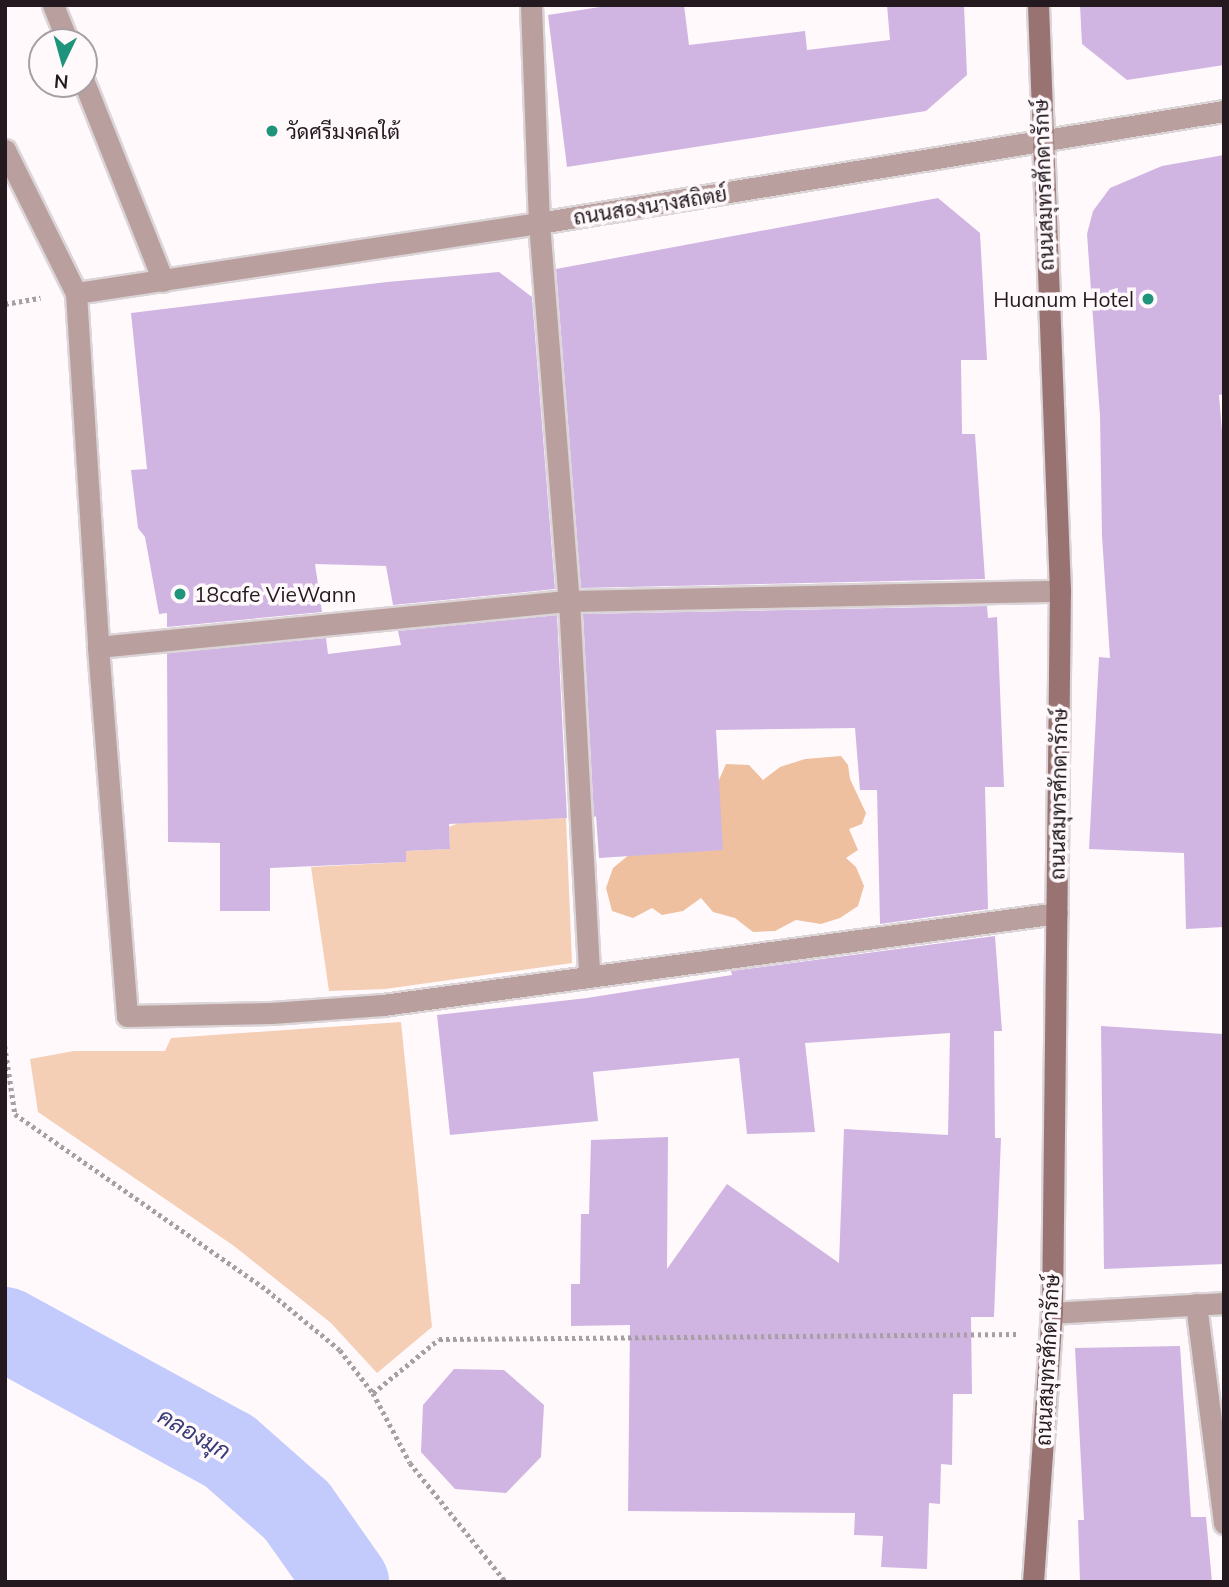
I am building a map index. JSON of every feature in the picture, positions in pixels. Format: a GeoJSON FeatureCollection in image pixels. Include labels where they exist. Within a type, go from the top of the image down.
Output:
{"type":"FeatureCollection","features":[{"type":"Feature","properties":{"kind":"street"},"geometry":{"type":"LineString","coordinates":[[53,5],[62,28]]}},
{"type":"Feature","properties":{"kind":"street"},"geometry":{"type":"LineString","coordinates":[[531,5],[539,223],[569,601],[589,976]]}},
{"type":"Feature","properties":{"kind":"street","name":"ถนนสมุทรศักดารักษ์"},"geometry":{"type":"LineString","coordinates":[[1033,1582],[1051,1323],[1060,591],[1040,140],[1038,5]]}},
{"type":"Feature","properties":{"kind":"street"},"geometry":{"type":"LineString","coordinates":[[90,98],[163,281]]}},
{"type":"Feature","properties":{"kind":"street","name":"ถนนสองนางสถิตย์"},"geometry":{"type":"LineString","coordinates":[[76,293],[539,223],[1224,111]]}},
{"type":"Feature","properties":{"kind":"street"},"geometry":{"type":"LineString","coordinates":[[5,150],[76,293],[98,647],[127,1016],[271,1013],[383,1004],[1057,913]]}},
{"type":"Feature","properties":{"kind":"street"},"geometry":{"type":"LineString","coordinates":[[98,647],[569,601],[1060,591]]}},
{"type":"Feature","properties":{"kind":"street"},"geometry":{"type":"LineString","coordinates":[[1051,1323],[1196,1304],[1224,1303]]}},
{"type":"Feature","properties":{"kind":"street"},"geometry":{"type":"LineString","coordinates":[[1196,1304],[1224,1523]]}},
{"type":"Feature","properties":{"kind":"path"},"geometry":{"type":"LineString","coordinates":[[5,1046],[15,1114],[267,1290],[340,1350],[373,1393],[410,1463],[506,1582]]}},
{"type":"Feature","properties":{"kind":"path"},"geometry":{"type":"LineString","coordinates":[[373,1393],[439,1339],[1051,1323]]}},
{"type":"Feature","properties":{"kind":"shaded area"},"geometry":{"type":"Polygon","coordinates":[[[841,756],[848,765],[850,779],[866,813],[862,824],[849,829],[858,850],[846,858],[856,867],[864,886],[858,906],[840,918],[821,924],[796,920],[775,931],[753,932],[735,918],[713,912],[701,898],[683,911],[662,915],[652,908],[633,918],[612,911],[606,888],[613,868],[718,782],[726,764],[749,765],[763,780],[780,767],[805,759],[841,756]]]}},
{"type":"Feature","properties":{"kind":"shaded area"},"geometry":{"type":"Polygon","coordinates":[[[566,818],[572,963],[385,989],[329,991],[311,867],[406,862],[406,851],[450,849],[449,827],[459,823],[566,818]]]}},
{"type":"Feature","properties":{"kind":"shaded area"},"geometry":{"type":"Polygon","coordinates":[[[401,1022],[432,1327],[377,1373],[331,1323],[234,1246],[38,1112],[30,1059],[74,1051],[165,1051],[171,1038],[401,1022]]]}},
{"type":"Feature","properties":{"kind":"shaded area"},"geometry":{"type":"Polygon","coordinates":[[[5,1287],[259,1437],[314,1486],[389,1582],[307,1582],[269,1533],[212,1484],[5,1362],[5,1287]]]}},
{"type":"Feature","properties":{"kind":"building"},"geometry":{"type":"Polygon","coordinates":[[[613,5],[684,5],[689,45],[805,31],[807,50],[890,40],[887,5],[964,5],[967,75],[926,111],[567,167],[548,15],[613,5]]]}},
{"type":"Feature","properties":{"kind":"building"},"geometry":{"type":"Polygon","coordinates":[[[1080,5],[1224,5],[1224,65],[1127,80],[1082,44],[1080,5]]]}},
{"type":"Feature","properties":{"kind":"building"},"geometry":{"type":"Polygon","coordinates":[[[1224,155],[1224,394],[1219,395],[1224,456],[1224,927],[1186,929],[1184,853],[1089,849],[1099,657],[1110,658],[1102,536],[1100,416],[1087,234],[1093,211],[1110,188],[1162,166],[1224,155]]]}},
{"type":"Feature","properties":{"kind":"building"},"geometry":{"type":"Polygon","coordinates":[[[938,198],[980,233],[987,360],[961,360],[962,434],[975,434],[985,579],[581,588],[556,269],[938,198]]]}},
{"type":"Feature","properties":{"kind":"building"},"geometry":{"type":"Polygon","coordinates":[[[499,272],[532,297],[555,589],[393,605],[386,566],[315,564],[322,612],[167,627],[167,613],[159,614],[145,537],[138,528],[131,470],[147,469],[131,313],[387,282],[499,272]]]}},
{"type":"Feature","properties":{"kind":"building"},"geometry":{"type":"Polygon","coordinates":[[[987,606],[988,618],[997,617],[1004,787],[985,787],[988,909],[880,924],[877,790],[860,790],[855,728],[716,730],[723,850],[599,858],[596,816],[594,817],[583,614],[987,606]]]}},
{"type":"Feature","properties":{"kind":"building"},"geometry":{"type":"Polygon","coordinates":[[[557,615],[567,818],[449,824],[450,849],[406,851],[406,862],[270,868],[270,911],[220,911],[220,843],[168,842],[167,653],[326,638],[328,654],[401,645],[398,631],[557,615]]]}},
{"type":"Feature","properties":{"kind":"building"},"geometry":{"type":"Polygon","coordinates":[[[995,936],[1002,1031],[994,1031],[995,1138],[1001,1138],[994,1317],[971,1317],[972,1394],[953,1394],[952,1465],[941,1464],[940,1504],[929,1503],[927,1569],[881,1567],[883,1536],[854,1535],[855,1513],[628,1511],[630,1325],[571,1326],[571,1284],[580,1284],[581,1214],[589,1214],[591,1140],[668,1137],[667,1269],[727,1184],[839,1263],[844,1129],[948,1135],[950,1033],[805,1043],[815,1132],[747,1134],[739,1058],[593,1072],[598,1121],[450,1135],[437,1015],[587,998],[732,975],[731,971],[995,936]]]}},
{"type":"Feature","properties":{"kind":"building"},"geometry":{"type":"Polygon","coordinates":[[[1101,1026],[1224,1034],[1224,1264],[1104,1269],[1101,1026]]]}},
{"type":"Feature","properties":{"kind":"building"},"geometry":{"type":"Polygon","coordinates":[[[1180,1346],[1191,1517],[1206,1517],[1212,1582],[1080,1582],[1078,1520],[1084,1520],[1075,1348],[1180,1346]]]}},
{"type":"Feature","properties":{"kind":"building"},"geometry":{"type":"Polygon","coordinates":[[[454,1369],[504,1370],[544,1405],[541,1457],[506,1493],[455,1489],[421,1452],[423,1405],[454,1369]]]}},
{"type":"Feature","properties":{"kind":"waterway","name":"คลองมุก"},"geometry":{"type":"LineString","coordinates":[[5,1329],[229,1451],[297,1511],[347,1582]]}},
{"type":"Feature","properties":{"kind":"place","name":"วัดศรีมงคลใต้"},"geometry":{"type":"Point","coordinates":[272,131]}},
{"type":"Feature","properties":{"kind":"place","name":"Huanum Hotel"},"geometry":{"type":"Point","coordinates":[1148,299]}},
{"type":"Feature","properties":{"kind":"place","name":"18cafe VieWann"},"geometry":{"type":"Point","coordinates":[180,594]}}]}
